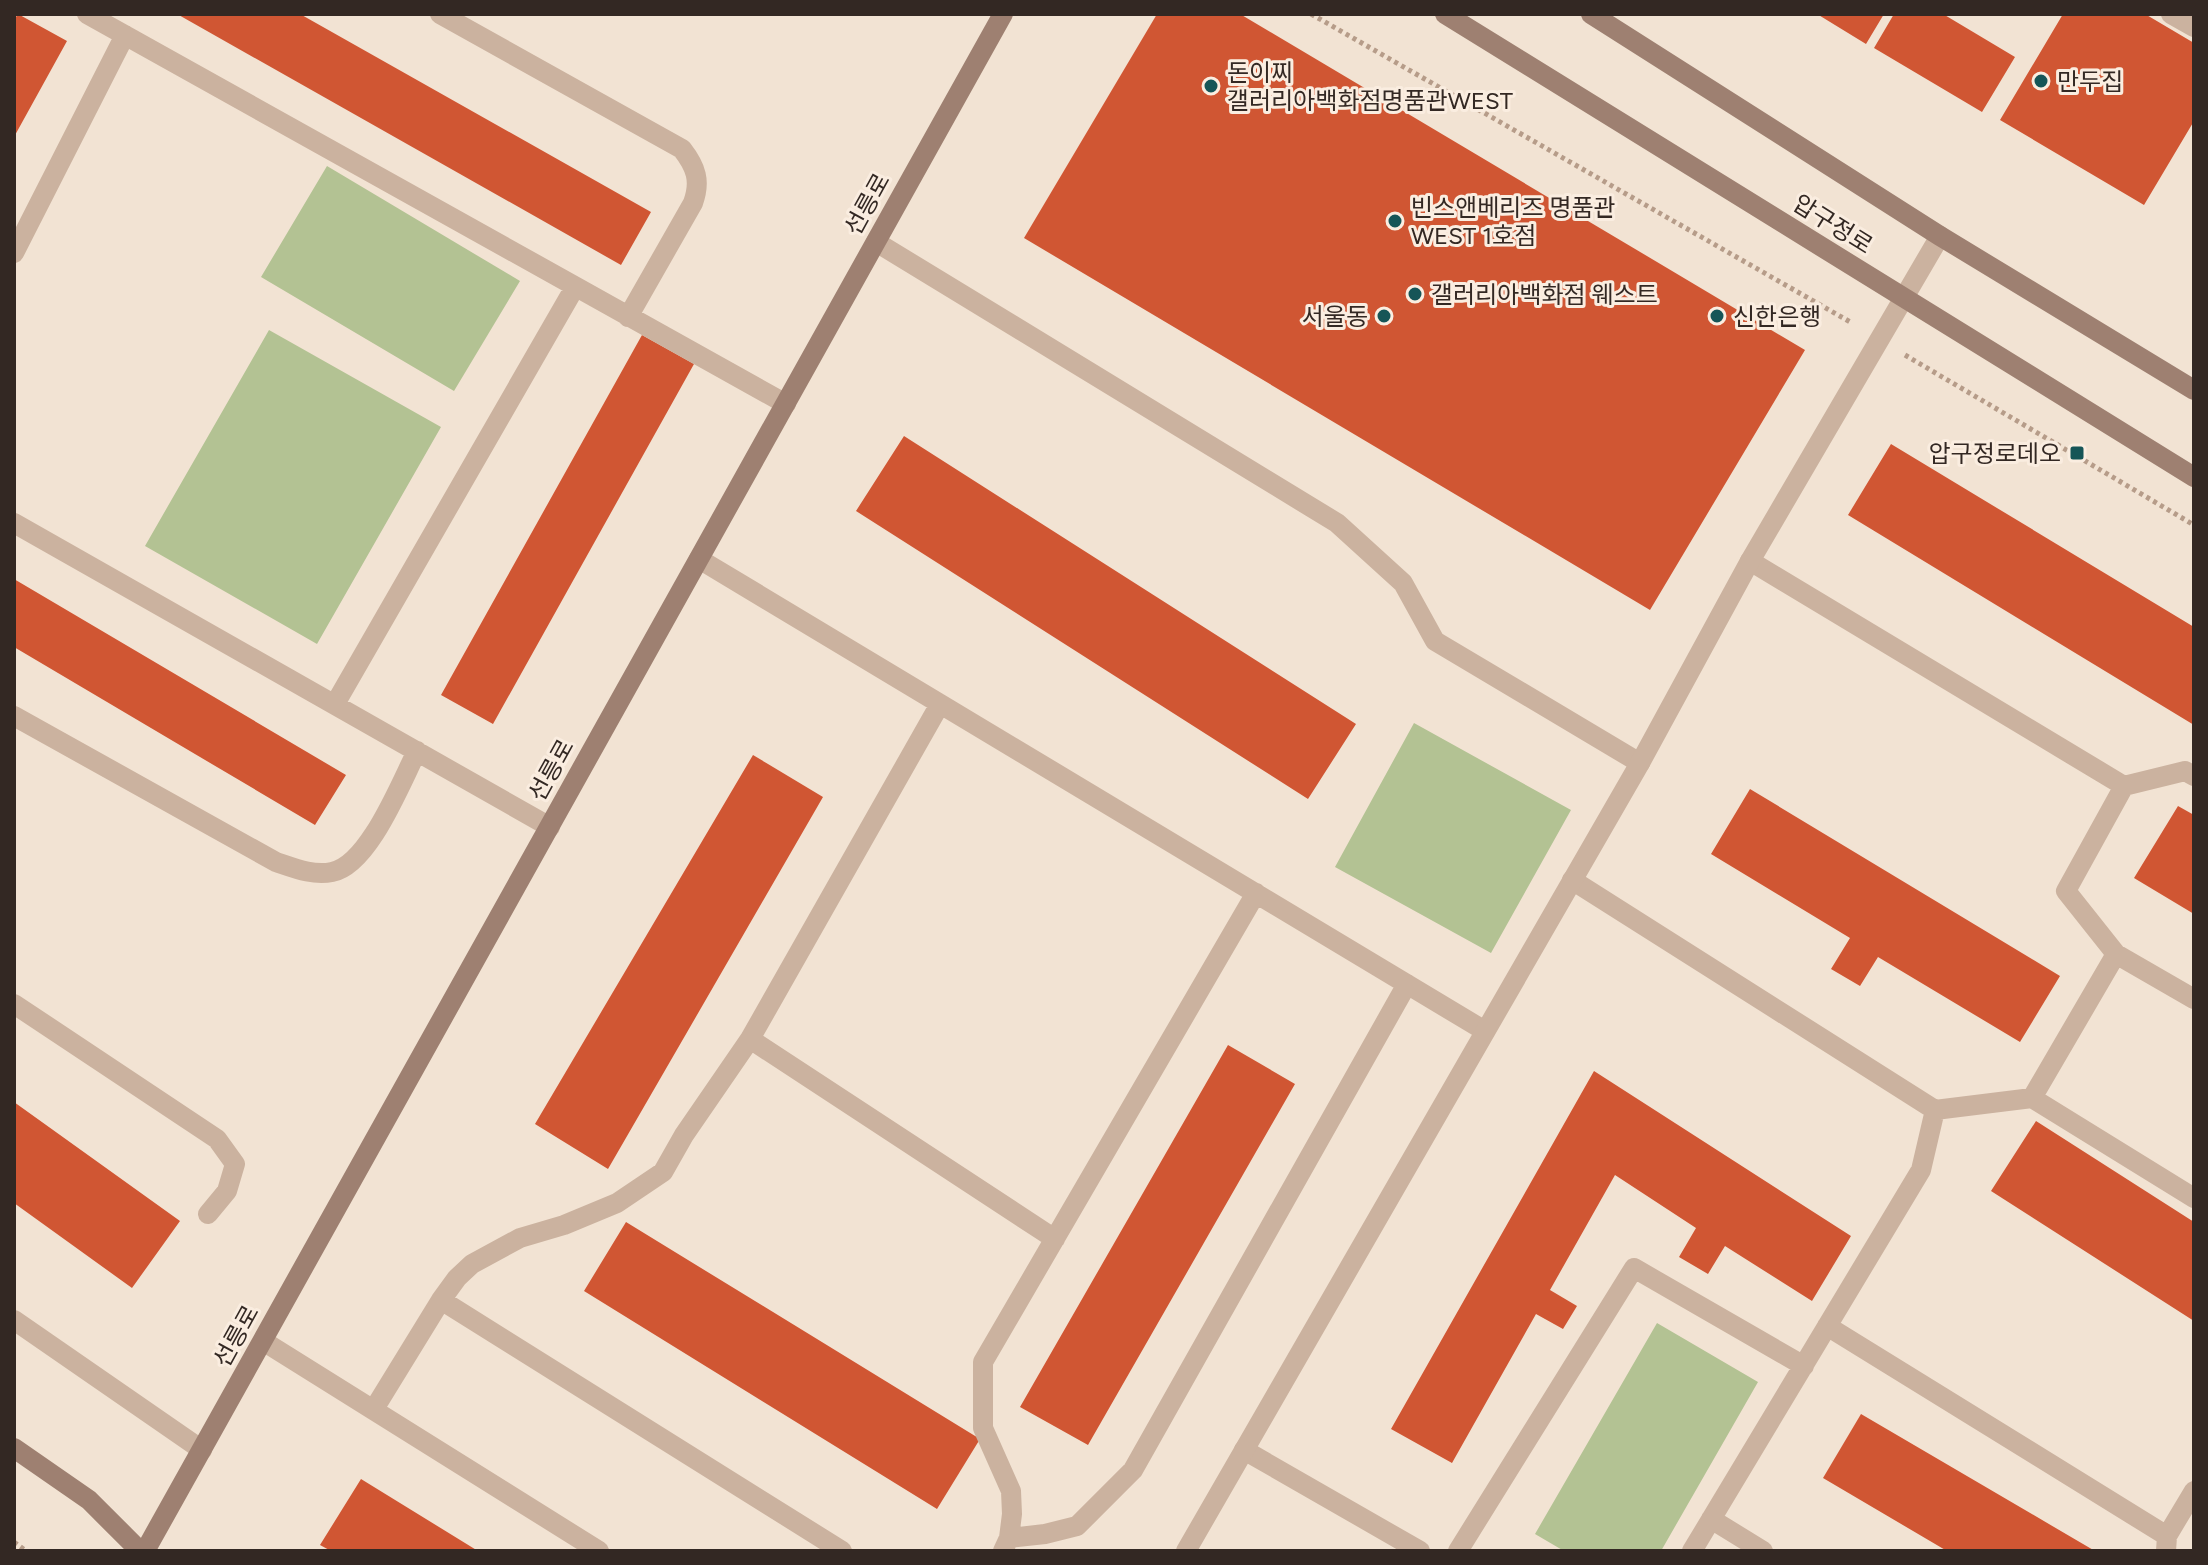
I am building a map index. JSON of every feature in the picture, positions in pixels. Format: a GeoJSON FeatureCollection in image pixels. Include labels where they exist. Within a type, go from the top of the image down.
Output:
{"type":"FeatureCollection","features":[{"type":"Feature","properties":{"kind":"main road","name":"선릉로"},"geometry":{"type":"LineString","coordinates":[[143,1551],[1003,14]]}},
{"type":"Feature","properties":{"kind":"main road","name":"압구정로"},"geometry":{"type":"LineString","coordinates":[[1445,14],[2194,477]]}},
{"type":"Feature","properties":{"kind":"main road","name":"압구정로"},"geometry":{"type":"LineString","coordinates":[[1591,14],[1940,236],[2194,390]]}},
{"type":"Feature","properties":{"kind":"main road"},"geometry":{"type":"LineString","coordinates":[[14,1448],[89,1500],[143,1551]]}},
{"type":"Feature","properties":{"kind":"street"},"geometry":{"type":"LineString","coordinates":[[87,14],[786,404]]}},
{"type":"Feature","properties":{"kind":"street"},"geometry":{"type":"LineString","coordinates":[[440,14],[682,149],[694,164],[698,188],[693,203],[628,317]]}},
{"type":"Feature","properties":{"kind":"street"},"geometry":{"type":"LineString","coordinates":[[2171,14],[2194,27]]}},
{"type":"Feature","properties":{"kind":"street"},"geometry":{"type":"LineString","coordinates":[[14,253],[125,35]]}},
{"type":"Feature","properties":{"kind":"street"},"geometry":{"type":"LineString","coordinates":[[1186,1551],[1640,763],[1750,561],[1940,236]]}},
{"type":"Feature","properties":{"kind":"street"},"geometry":{"type":"LineString","coordinates":[[876,242],[1337,523],[1403,583],[1435,641],[1640,763]]}},
{"type":"Feature","properties":{"kind":"street"},"geometry":{"type":"LineString","coordinates":[[335,704],[575,287]]}},
{"type":"Feature","properties":{"kind":"street"},"geometry":{"type":"LineString","coordinates":[[14,523],[550,827]]}},
{"type":"Feature","properties":{"kind":"street"},"geometry":{"type":"LineString","coordinates":[[699,559],[1485,1031]]}},
{"type":"Feature","properties":{"kind":"street"},"geometry":{"type":"LineString","coordinates":[[1750,561],[2124,786],[2185,771],[2194,776]]}},
{"type":"Feature","properties":{"kind":"street"},"geometry":{"type":"LineString","coordinates":[[374,1409],[441,1300],[472,1264],[520,1238],[564,1225],[617,1203],[663,1172],[684,1135],[750,1039],[940,704]]}},
{"type":"Feature","properties":{"kind":"street"},"geometry":{"type":"LineString","coordinates":[[14,716],[276,862],[304,871],[331,873],[344,868],[355,858],[374,833],[417,751]]}},
{"type":"Feature","properties":{"kind":"street"},"geometry":{"type":"LineString","coordinates":[[2124,786],[2066,891],[2116,954],[2194,999]]}},
{"type":"Feature","properties":{"kind":"street"},"geometry":{"type":"LineString","coordinates":[[1572,880],[1935,1110],[2032,1098],[2194,1198]]}},
{"type":"Feature","properties":{"kind":"street"},"geometry":{"type":"LineString","coordinates":[[1256,893],[983,1362],[983,1428],[1011,1491],[1012,1514],[1006,1544],[1077,1526],[1133,1470],[1407,984]]}},
{"type":"Feature","properties":{"kind":"street"},"geometry":{"type":"LineString","coordinates":[[2032,1098],[2116,954]]}},
{"type":"Feature","properties":{"kind":"street"},"geometry":{"type":"LineString","coordinates":[[14,1004],[217,1139],[235,1164],[227,1191],[208,1214]]}},
{"type":"Feature","properties":{"kind":"street"},"geometry":{"type":"LineString","coordinates":[[750,1039],[1055,1239]]}},
{"type":"Feature","properties":{"kind":"street"},"geometry":{"type":"LineString","coordinates":[[1692,1551],[1921,1170],[1935,1110]]}},
{"type":"Feature","properties":{"kind":"street"},"geometry":{"type":"LineString","coordinates":[[1458,1551],[1634,1268],[1804,1366]]}},
{"type":"Feature","properties":{"kind":"street"},"geometry":{"type":"LineString","coordinates":[[441,1300],[842,1551]]}},
{"type":"Feature","properties":{"kind":"street"},"geometry":{"type":"LineString","coordinates":[[14,1320],[202,1450]]}},
{"type":"Feature","properties":{"kind":"street"},"geometry":{"type":"LineString","coordinates":[[1827,1326],[2166,1544],[2194,1491]]}},
{"type":"Feature","properties":{"kind":"street"},"geometry":{"type":"LineString","coordinates":[[263,1341],[599,1551]]}},
{"type":"Feature","properties":{"kind":"street"},"geometry":{"type":"LineString","coordinates":[[1244,1450],[1420,1551]]}},
{"type":"Feature","properties":{"kind":"street"},"geometry":{"type":"LineString","coordinates":[[1711,1519],[1763,1551]]}},
{"type":"Feature","properties":{"kind":"path"},"geometry":{"type":"LineString","coordinates":[[1311,14],[1879,339],[2194,525]]}},
{"type":"Feature","properties":{"kind":"path"},"geometry":{"type":"LineString","coordinates":[[14,1542],[26,1551]]}},
{"type":"Feature","properties":{"kind":"green space"},"geometry":{"type":"Polygon","coordinates":[[[327,166],[520,281],[454,391],[261,277],[327,166]]]}},
{"type":"Feature","properties":{"kind":"green space"},"geometry":{"type":"Polygon","coordinates":[[[269,330],[441,427],[317,644],[145,546],[269,330]]]}},
{"type":"Feature","properties":{"kind":"green space"},"geometry":{"type":"Polygon","coordinates":[[[1414,723],[1571,810],[1491,953],[1335,867],[1414,723]]]}},
{"type":"Feature","properties":{"kind":"green space"},"geometry":{"type":"Polygon","coordinates":[[[1657,1323],[1758,1382],[1661,1551],[1564,1551],[1535,1534],[1657,1323]]]}},
{"type":"Feature","properties":{"kind":"building"},"geometry":{"type":"Polygon","coordinates":[[[18,14],[67,41],[14,137],[14,20],[18,14]]]}},
{"type":"Feature","properties":{"kind":"building"},"geometry":{"type":"Polygon","coordinates":[[[177,14],[300,14],[651,212],[621,265],[177,14]]]}},
{"type":"Feature","properties":{"kind":"building","name":"갤러리아백화점 웨스트"},"geometry":{"type":"Polygon","coordinates":[[[1157,14],[1240,14],[1805,350],[1650,610],[1024,238],[1157,14]]]}},
{"type":"Feature","properties":{"kind":"building"},"geometry":{"type":"Polygon","coordinates":[[[1817,14],[1884,14],[1866,44],[1817,14]]]}},
{"type":"Feature","properties":{"kind":"building"},"geometry":{"type":"Polygon","coordinates":[[[1894,14],[1943,14],[2015,57],[1982,112],[1874,48],[1894,14]]]}},
{"type":"Feature","properties":{"kind":"building"},"geometry":{"type":"Polygon","coordinates":[[[2063,14],[2145,14],[2194,43],[2194,121],[2144,205],[2000,120],[2063,14]]]}},
{"type":"Feature","properties":{"kind":"building"},"geometry":{"type":"Polygon","coordinates":[[[642,335],[694,364],[493,724],[441,695],[642,335]]]}},
{"type":"Feature","properties":{"kind":"building"},"geometry":{"type":"Polygon","coordinates":[[[904,436],[1356,724],[1308,799],[856,511],[904,436]]]}},
{"type":"Feature","properties":{"kind":"building"},"geometry":{"type":"Polygon","coordinates":[[[1891,444],[2194,627],[2194,725],[1848,515],[1891,444]]]}},
{"type":"Feature","properties":{"kind":"building"},"geometry":{"type":"Polygon","coordinates":[[[14,579],[346,775],[315,825],[14,647],[14,579]]]}},
{"type":"Feature","properties":{"kind":"building"},"geometry":{"type":"Polygon","coordinates":[[[753,755],[823,797],[608,1169],[535,1124],[753,755]]]}},
{"type":"Feature","properties":{"kind":"building"},"geometry":{"type":"Polygon","coordinates":[[[1750,789],[2060,976],[2020,1042],[1878,957],[1860,986],[1831,969],[1850,938],[1711,854],[1750,789]]]}},
{"type":"Feature","properties":{"kind":"building"},"geometry":{"type":"Polygon","coordinates":[[[2178,806],[2194,815],[2194,914],[2134,878],[2178,806]]]}},
{"type":"Feature","properties":{"kind":"building"},"geometry":{"type":"Polygon","coordinates":[[[1228,1045],[1295,1084],[1088,1445],[1020,1407],[1228,1045]]]}},
{"type":"Feature","properties":{"kind":"building"},"geometry":{"type":"Polygon","coordinates":[[[1594,1071],[1851,1236],[1812,1301],[1725,1246],[1708,1274],[1679,1257],[1696,1228],[1615,1175],[1550,1290],[1577,1306],[1563,1329],[1536,1314],[1452,1463],[1391,1429],[1594,1071]]]}},
{"type":"Feature","properties":{"kind":"building"},"geometry":{"type":"Polygon","coordinates":[[[14,1102],[180,1221],[132,1288],[14,1203],[14,1102]]]}},
{"type":"Feature","properties":{"kind":"building"},"geometry":{"type":"Polygon","coordinates":[[[2036,1121],[2194,1222],[2194,1321],[1991,1191],[2036,1121]]]}},
{"type":"Feature","properties":{"kind":"building"},"geometry":{"type":"Polygon","coordinates":[[[626,1222],[980,1439],[937,1509],[584,1291],[626,1222]]]}},
{"type":"Feature","properties":{"kind":"building"},"geometry":{"type":"Polygon","coordinates":[[[1861,1414],[2095,1551],[1947,1551],[1823,1478],[1861,1414]]]}},
{"type":"Feature","properties":{"kind":"building"},"geometry":{"type":"Polygon","coordinates":[[[361,1479],[478,1551],[331,1551],[320,1545],[361,1479]]]}},
{"type":"Feature","properties":{"kind":"place","name":"만두집"},"geometry":{"type":"Point","coordinates":[2041,81]}},
{"type":"Feature","properties":{"kind":"place","name":"돈이찌 갤러리아백화점명품관WEST"},"geometry":{"type":"Point","coordinates":[1211,86]}},
{"type":"Feature","properties":{"kind":"place","name":"빈스앤베리즈 명품관 WEST 1호점"},"geometry":{"type":"Point","coordinates":[1395,221]}},
{"type":"Feature","properties":{"kind":"place","name":"갤러리아백화점 웨스트"},"geometry":{"type":"Point","coordinates":[1415,294]}},
{"type":"Feature","properties":{"kind":"place","name":"서울동"},"geometry":{"type":"Point","coordinates":[1384,316]}},
{"type":"Feature","properties":{"kind":"place","name":"신한은행"},"geometry":{"type":"Point","coordinates":[1717,316]}},
{"type":"Feature","properties":{"kind":"place","name":"압구정로데오"},"geometry":{"type":"Point","coordinates":[2077,453]}}]}
